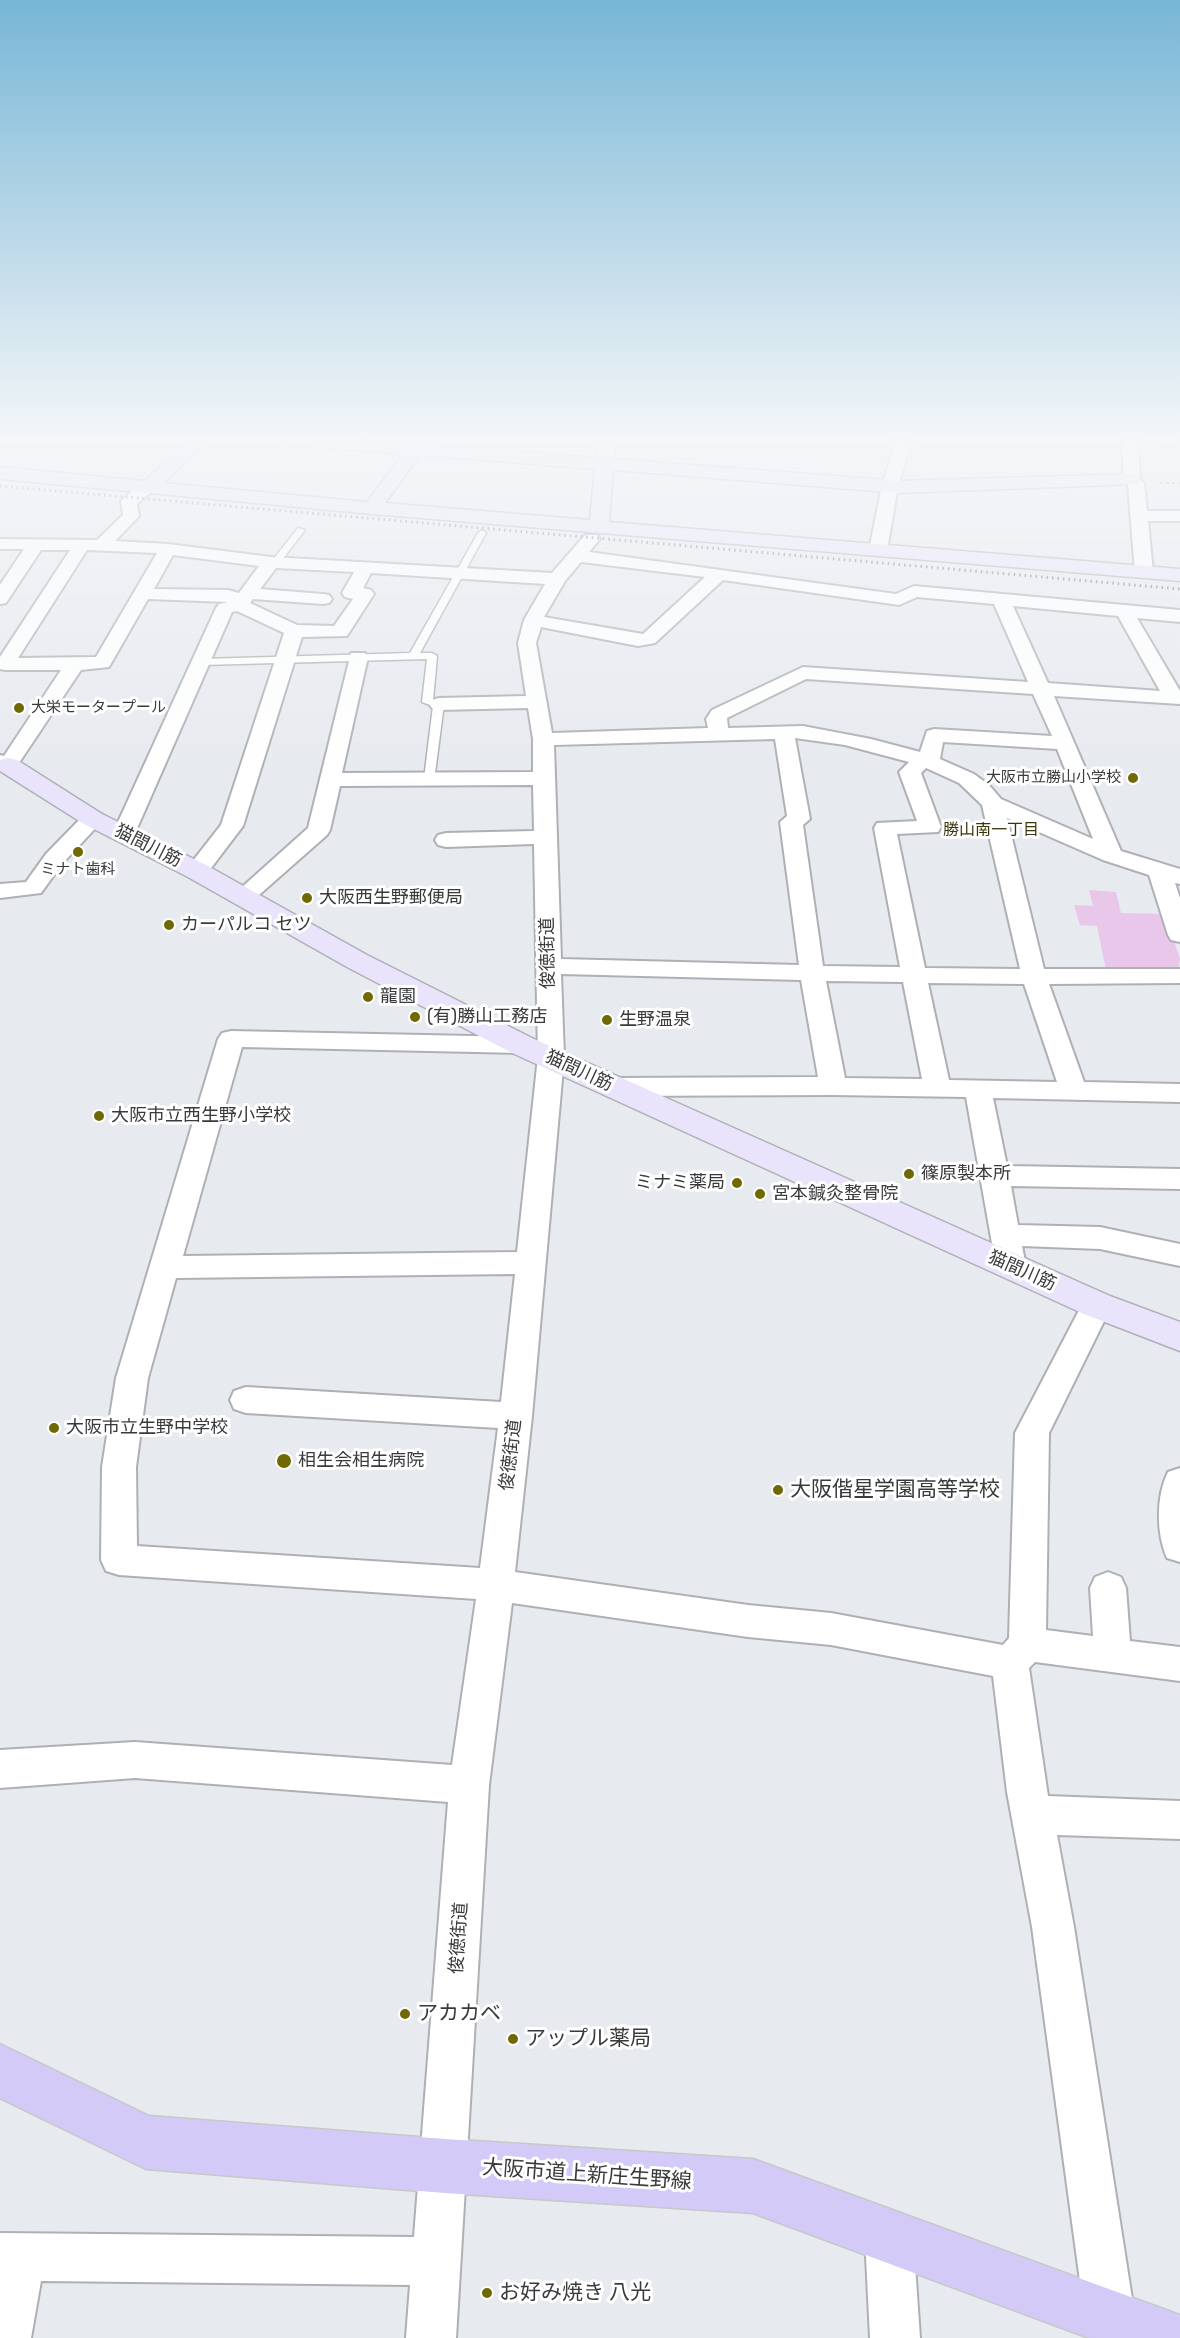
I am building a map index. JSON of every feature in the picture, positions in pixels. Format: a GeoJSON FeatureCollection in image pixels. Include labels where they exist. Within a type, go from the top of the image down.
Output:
{"type":"FeatureCollection","features":[{"type":"Feature","properties":{"kind":"main road","name":"大阪市道上新庄生野線"},"geometry":{"type":"LineString","coordinates":[[0,2070],[146,2142],[445,2166],[753,2186],[1166,2338]]}},
{"type":"Feature","properties":{"kind":"street"},"geometry":{"type":"LineString","coordinates":[[0,599],[32,549]]}},
{"type":"Feature","properties":{"kind":"street"},"geometry":{"type":"LineString","coordinates":[[88,549],[5,664],[102,663],[168,549]]}},
{"type":"Feature","properties":{"kind":"street"},"geometry":{"type":"LineString","coordinates":[[169,549],[273,562],[557,579]]}},
{"type":"Feature","properties":{"kind":"street","name":"俊徳街道"},"geometry":{"type":"LineString","coordinates":[[431,2338],[445,2166],[469,1785],[516,1416],[551,1057],[543,739],[527,643],[533,620],[557,579],[581,549]]}},
{"type":"Feature","properties":{"kind":"street"},"geometry":{"type":"LineString","coordinates":[[865,549],[1180,575]]}},
{"type":"Feature","properties":{"kind":"street"},"geometry":{"type":"LineString","coordinates":[[1142,549],[1144,572]]}},
{"type":"Feature","properties":{"kind":"street"},"geometry":{"type":"LineString","coordinates":[[576,556],[899,600],[914,591],[1180,616]]}},
{"type":"Feature","properties":{"kind":"street"},"geometry":{"type":"LineString","coordinates":[[243,600],[273,562]]}},
{"type":"Feature","properties":{"kind":"street"},"geometry":{"type":"LineString","coordinates":[[142,594],[228,595],[243,600],[294,631],[340,632],[365,594],[351,593],[365,568]]}},
{"type":"Feature","properties":{"kind":"street"},"geometry":{"type":"LineString","coordinates":[[533,620],[638,640],[648,639],[718,574]]}},
{"type":"Feature","properties":{"kind":"street"},"geometry":{"type":"LineString","coordinates":[[124,833],[225,608],[243,600],[323,599]]}},
{"type":"Feature","properties":{"kind":"street"},"geometry":{"type":"LineString","coordinates":[[1000,599],[1065,743],[1111,855]]}},
{"type":"Feature","properties":{"kind":"street"},"geometry":{"type":"LineString","coordinates":[[1125,612],[1177,698]]}},
{"type":"Feature","properties":{"kind":"street"},"geometry":{"type":"LineString","coordinates":[[197,871],[232,826],[294,631]]}},
{"type":"Feature","properties":{"kind":"street"},"geometry":{"type":"LineString","coordinates":[[243,897],[318,830],[358,657]]}},
{"type":"Feature","properties":{"kind":"street"},"geometry":{"type":"LineString","coordinates":[[4,763],[75,664]]}},
{"type":"Feature","properties":{"kind":"street"},"geometry":{"type":"LineString","coordinates":[[720,735],[716,719],[719,714],[803,673],[1177,698]]}},
{"type":"Feature","properties":{"kind":"street"},"geometry":{"type":"LineString","coordinates":[[439,704],[537,702]]}},
{"type":"Feature","properties":{"kind":"street"},"geometry":{"type":"LineString","coordinates":[[543,739],[803,732],[840,737],[944,766],[980,789],[993,804],[1111,855],[1169,873],[1180,935]]}},
{"type":"Feature","properties":{"kind":"street"},"geometry":{"type":"LineString","coordinates":[[784,733],[799,819],[791,822],[812,974],[833,1086]]}},
{"type":"Feature","properties":{"kind":"street"},"geometry":{"type":"LineString","coordinates":[[937,1088],[885,828],[930,827],[910,772],[926,761],[934,735],[1065,743]]}},
{"type":"Feature","properties":{"kind":"street","name":"猫間川筋"},"geometry":{"type":"LineString","coordinates":[[4,763],[93,819],[197,871],[357,961],[522,1045],[613,1087],[1008,1250],[1097,1305],[1180,1337]]}},
{"type":"Feature","properties":{"kind":"street"},"geometry":{"type":"LineString","coordinates":[[330,780],[544,778]]}},
{"type":"Feature","properties":{"kind":"street"},"geometry":{"type":"LineString","coordinates":[[993,804],[1034,977],[1074,1091]]}},
{"type":"Feature","properties":{"kind":"street"},"geometry":{"type":"LineString","coordinates":[[0,891],[33,888],[54,859],[93,819]]}},
{"type":"Feature","properties":{"kind":"street"},"geometry":{"type":"LineString","coordinates":[[446,840],[545,837]]}},
{"type":"Feature","properties":{"kind":"street"},"geometry":{"type":"LineString","coordinates":[[548,966],[812,974],[1034,977],[1180,975]]}},
{"type":"Feature","properties":{"kind":"street"},"geometry":{"type":"LineString","coordinates":[[522,1045],[231,1039],[132,1378],[118,1467],[119,1560],[496,1586],[748,1621],[831,1629],[1019,1654],[1113,1657],[1180,1664]]}},
{"type":"Feature","properties":{"kind":"street"},"geometry":{"type":"LineString","coordinates":[[613,1087],[833,1086],[1180,1093]]}},
{"type":"Feature","properties":{"kind":"street"},"geometry":{"type":"LineString","coordinates":[[978,1089],[1008,1250],[1100,1238],[1180,1255]]}},
{"type":"Feature","properties":{"kind":"street"},"geometry":{"type":"LineString","coordinates":[[994,1176],[1180,1179]]}},
{"type":"Feature","properties":{"kind":"street"},"geometry":{"type":"LineString","coordinates":[[165,1267],[530,1263]]}},
{"type":"Feature","properties":{"kind":"street"},"geometry":{"type":"LineString","coordinates":[[1097,1305],[1032,1433],[1019,1654],[1027,1792],[1053,1927],[1110,2318]]}},
{"type":"Feature","properties":{"kind":"street"},"geometry":{"type":"LineString","coordinates":[[246,1400],[516,1416]]}},
{"type":"Feature","properties":{"kind":"street"},"geometry":{"type":"LineString","coordinates":[[1180,1482],[1176,1527],[1180,1547]]}},
{"type":"Feature","properties":{"kind":"street"},"geometry":{"type":"LineString","coordinates":[[1108,1587],[1113,1657]]}},
{"type":"Feature","properties":{"kind":"street"},"geometry":{"type":"LineString","coordinates":[[0,1769],[135,1760],[469,1785]]}},
{"type":"Feature","properties":{"kind":"street"},"geometry":{"type":"LineString","coordinates":[[1033,1815],[1180,1820]]}},
{"type":"Feature","properties":{"kind":"street"},"geometry":{"type":"LineString","coordinates":[[889,2236],[895,2338]]}},
{"type":"Feature","properties":{"kind":"street"},"geometry":{"type":"LineString","coordinates":[[6,2338],[11,2257],[437,2261]]}},
{"type":"Feature","properties":{"kind":"lane"},"geometry":{"type":"LineString","coordinates":[[273,562],[285,549]]}},
{"type":"Feature","properties":{"kind":"lane"},"geometry":{"type":"LineString","coordinates":[[413,656],[473,549]]}},
{"type":"Feature","properties":{"kind":"lane"},"geometry":{"type":"LineString","coordinates":[[202,662],[432,656],[426,702],[439,704],[430,779]]}},
{"type":"Feature","properties":{"kind":"shaded area"},"geometry":{"type":"Polygon","coordinates":[[[1089,890],[1116,892],[1121,913],[1165,914],[1180,959],[1178,970],[1106,970],[1097,926],[1080,925],[1074,905],[1093,906],[1089,890]]]}},
{"type":"Feature","properties":{"kind":"railway"},"geometry":{"type":"LineString","coordinates":[[723,549],[1180,589]]}},
{"type":"Feature","properties":{"kind":"place","name":"大栄モータープール"},"geometry":{"type":"Point","coordinates":[19,708]}},
{"type":"Feature","properties":{"kind":"place","name":"大阪市立勝山小学校"},"geometry":{"type":"Point","coordinates":[1133,778]}},
{"type":"Feature","properties":{"kind":"place","name":"ミナト歯科"},"geometry":{"type":"Point","coordinates":[78,852]}},
{"type":"Feature","properties":{"kind":"place","name":"大阪西生野郵便局"},"geometry":{"type":"Point","coordinates":[307,898]}},
{"type":"Feature","properties":{"kind":"place","name":"カーパルコ セツ"},"geometry":{"type":"Point","coordinates":[169,925]}},
{"type":"Feature","properties":{"kind":"place","name":"龍園"},"geometry":{"type":"Point","coordinates":[368,997]}},
{"type":"Feature","properties":{"kind":"place","name":"(有)勝山工務店"},"geometry":{"type":"Point","coordinates":[415,1017]}},
{"type":"Feature","properties":{"kind":"place","name":"生野温泉"},"geometry":{"type":"Point","coordinates":[607,1020]}},
{"type":"Feature","properties":{"kind":"place","name":"大阪市立西生野小学校"},"geometry":{"type":"Point","coordinates":[99,1116]}},
{"type":"Feature","properties":{"kind":"place","name":"篠原製本所"},"geometry":{"type":"Point","coordinates":[909,1174]}},
{"type":"Feature","properties":{"kind":"place","name":"ミナミ薬局"},"geometry":{"type":"Point","coordinates":[737,1183]}},
{"type":"Feature","properties":{"kind":"place","name":"宮本鍼灸整骨院"},"geometry":{"type":"Point","coordinates":[760,1194]}},
{"type":"Feature","properties":{"kind":"place","name":"大阪市立生野中学校"},"geometry":{"type":"Point","coordinates":[54,1428]}},
{"type":"Feature","properties":{"kind":"place","name":"相生会相生病院"},"geometry":{"type":"Point","coordinates":[284,1461]}},
{"type":"Feature","properties":{"kind":"place","name":"大阪偕星学園高等学校"},"geometry":{"type":"Point","coordinates":[778,1490]}},
{"type":"Feature","properties":{"kind":"place","name":"アカカベ"},"geometry":{"type":"Point","coordinates":[405,2014]}},
{"type":"Feature","properties":{"kind":"place","name":"アップル薬局"},"geometry":{"type":"Point","coordinates":[513,2039]}},
{"type":"Feature","properties":{"kind":"place","name":"お好み焼き 八光"},"geometry":{"type":"Point","coordinates":[487,2293]}},
{"type":"Feature","properties":{"kind":"district","name":"勝山南一丁目"},"geometry":{"type":"Point","coordinates":[991,830]}}]}
